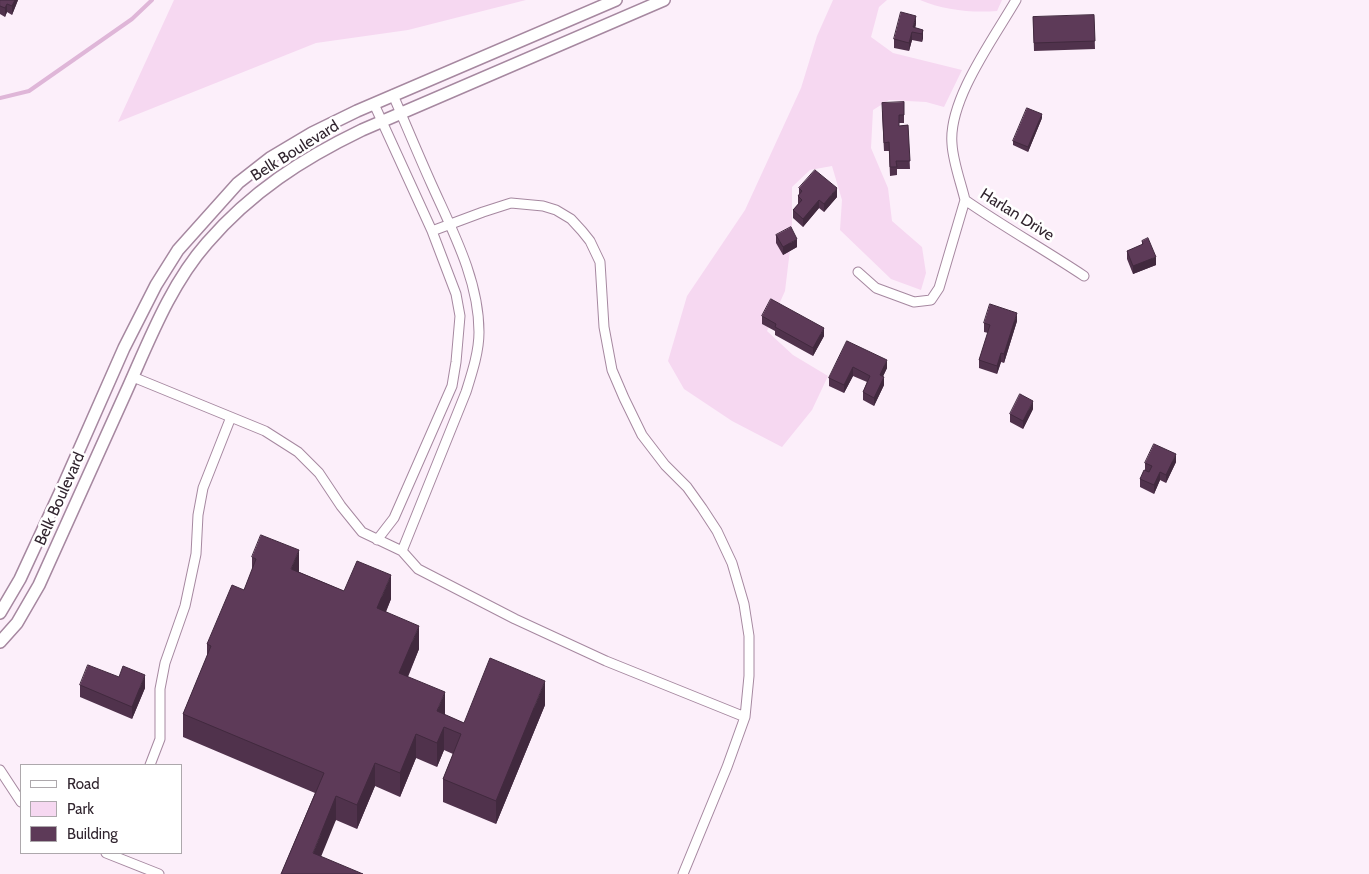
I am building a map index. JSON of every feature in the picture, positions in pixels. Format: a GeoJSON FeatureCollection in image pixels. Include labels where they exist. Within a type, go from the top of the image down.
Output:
{"type":"FeatureCollection","features":[{"type":"Feature","properties":{"kind":"street","name":"Belk Boulevard"},"geometry":{"type":"LineString","coordinates":[[0,613],[20,579],[124,348],[156,285],[178,250],[238,184],[270,158],[312,133],[393,95],[616,0]]}},
{"type":"Feature","properties":{"kind":"street","name":"Belk Boulevard"},"geometry":{"type":"LineString","coordinates":[[0,642],[17,623],[40,585],[133,377],[181,278],[207,243],[250,198],[289,170],[331,145],[664,0]]}},
{"type":"Feature","properties":{"kind":"street","name":"Harlan Drive"},"geometry":{"type":"LineString","coordinates":[[1016,0],[968,81],[953,118],[952,144],[965,200],[1084,276]]}},
{"type":"Feature","properties":{"kind":"street"},"geometry":{"type":"LineString","coordinates":[[393,95],[465,264],[475,301],[479,333],[474,365],[466,392],[402,551]]}},
{"type":"Feature","properties":{"kind":"street"},"geometry":{"type":"LineString","coordinates":[[374,104],[432,231],[456,294],[460,316],[452,386],[394,518],[377,540]]}},
{"type":"Feature","properties":{"kind":"street"},"geometry":{"type":"LineString","coordinates":[[858,272],[876,288],[914,302],[931,300],[939,288],[965,200]]}},
{"type":"Feature","properties":{"kind":"street"},"geometry":{"type":"LineString","coordinates":[[432,231],[511,203],[543,206],[556,210],[571,219],[590,241],[600,262],[604,327],[612,370],[624,398],[642,435],[702,508],[717,531],[732,563],[744,604],[749,636],[749,676],[745,716],[727,767],[683,874]]}},
{"type":"Feature","properties":{"kind":"street"},"geometry":{"type":"LineString","coordinates":[[133,377],[265,431],[298,452],[319,473],[352,522],[362,532],[402,551],[418,569],[515,619],[606,661],[745,716]]}},
{"type":"Feature","properties":{"kind":"street"},"geometry":{"type":"LineString","coordinates":[[150,764],[160,739],[160,688],[165,663],[185,606],[196,554],[198,515],[203,488],[231,417]]}},
{"type":"Feature","properties":{"kind":"street"},"geometry":{"type":"LineString","coordinates":[[0,770],[20,800]]}},
{"type":"Feature","properties":{"kind":"street"},"geometry":{"type":"LineString","coordinates":[[111,854],[159,874]]}},
{"type":"Feature","properties":{"kind":"green space"},"geometry":{"type":"Polygon","coordinates":[[[174,0],[526,0],[408,30],[316,43],[118,122],[174,0]]]}},
{"type":"Feature","properties":{"kind":"green space"},"geometry":{"type":"Polygon","coordinates":[[[833,0],[887,0],[879,7],[871,37],[893,53],[962,70],[944,107],[926,102],[889,100],[873,110],[871,148],[888,188],[892,221],[922,247],[926,273],[921,290],[891,279],[840,230],[842,200],[832,166],[810,170],[792,187],[792,233],[785,291],[767,331],[793,355],[828,376],[812,410],[782,447],[732,421],[684,389],[668,361],[687,296],[745,210],[801,88],[817,36],[833,0]]]}},
{"type":"Feature","properties":{"kind":"green space"},"geometry":{"type":"Polygon","coordinates":[[[920,0],[1002,0],[997,11],[978,12],[948,8],[920,0]]]}},
{"type":"Feature","properties":{"kind":"building"},"geometry":{"type":"Polygon","coordinates":[[[0,0],[15,0],[12,6],[7,4],[5,8],[0,6],[0,0]]]}},
{"type":"Feature","properties":{"kind":"building"},"geometry":{"type":"Polygon","coordinates":[[[901,12],[916,16],[913,27],[923,30],[922,34],[912,32],[909,43],[894,39],[901,12]]]}},
{"type":"Feature","properties":{"kind":"building"},"geometry":{"type":"Polygon","coordinates":[[[1094,15],[1095,41],[1034,43],[1033,17],[1094,15]]]}},
{"type":"Feature","properties":{"kind":"building"},"geometry":{"type":"Polygon","coordinates":[[[904,102],[904,115],[899,115],[899,126],[908,125],[910,161],[896,161],[897,167],[890,167],[889,142],[884,143],[882,103],[904,102]]]}},
{"type":"Feature","properties":{"kind":"building"},"geometry":{"type":"Polygon","coordinates":[[[1027,108],[1042,114],[1028,147],[1013,141],[1027,108]]]}},
{"type":"Feature","properties":{"kind":"building"},"geometry":{"type":"Polygon","coordinates":[[[815,170],[837,188],[824,204],[819,200],[803,219],[793,210],[802,200],[798,196],[802,191],[799,188],[815,170]]]}},
{"type":"Feature","properties":{"kind":"building"},"geometry":{"type":"Polygon","coordinates":[[[791,227],[797,239],[783,247],[776,235],[791,227]]]}},
{"type":"Feature","properties":{"kind":"building"},"geometry":{"type":"Polygon","coordinates":[[[1148,238],[1156,257],[1133,266],[1127,251],[1143,244],[1142,241],[1148,238]]]}},
{"type":"Feature","properties":{"kind":"building"},"geometry":{"type":"Polygon","coordinates":[[[771,299],[824,328],[813,348],[775,327],[776,324],[762,316],[771,299]]]}},
{"type":"Feature","properties":{"kind":"building"},"geometry":{"type":"Polygon","coordinates":[[[990,304],[1017,313],[1004,354],[1001,353],[997,366],[979,360],[990,325],[984,323],[990,304]]]}},
{"type":"Feature","properties":{"kind":"building"},"geometry":{"type":"Polygon","coordinates":[[[847,341],[887,360],[880,375],[884,377],[874,398],[863,392],[870,376],[853,367],[844,385],[829,378],[847,341]]]}},
{"type":"Feature","properties":{"kind":"building"},"geometry":{"type":"Polygon","coordinates":[[[1020,394],[1033,401],[1023,421],[1010,414],[1020,394]]]}},
{"type":"Feature","properties":{"kind":"building"},"geometry":{"type":"Polygon","coordinates":[[[1154,444],[1176,454],[1166,475],[1160,472],[1154,485],[1140,479],[1144,470],[1149,472],[1152,466],[1145,463],[1154,444]]]}},
{"type":"Feature","properties":{"kind":"building"},"geometry":{"type":"Polygon","coordinates":[[[261,535],[299,550],[291,569],[344,591],[357,561],[391,575],[377,608],[419,626],[399,673],[445,692],[437,711],[464,723],[490,658],[545,681],[496,801],[443,779],[461,734],[444,727],[437,743],[416,734],[400,773],[375,763],[357,805],[336,796],[313,853],[363,874],[281,874],[324,773],[183,714],[211,646],[207,644],[232,585],[244,590],[256,559],[252,557],[261,535]]]}},
{"type":"Feature","properties":{"kind":"building"},"geometry":{"type":"Polygon","coordinates":[[[88,665],[119,677],[123,666],[145,675],[132,707],[80,685],[88,665]]]}},
{"type":"Feature","properties":{"kind":"waterway"},"geometry":{"type":"LineString","coordinates":[[0,98],[29,91],[132,19],[152,0]]}}]}
